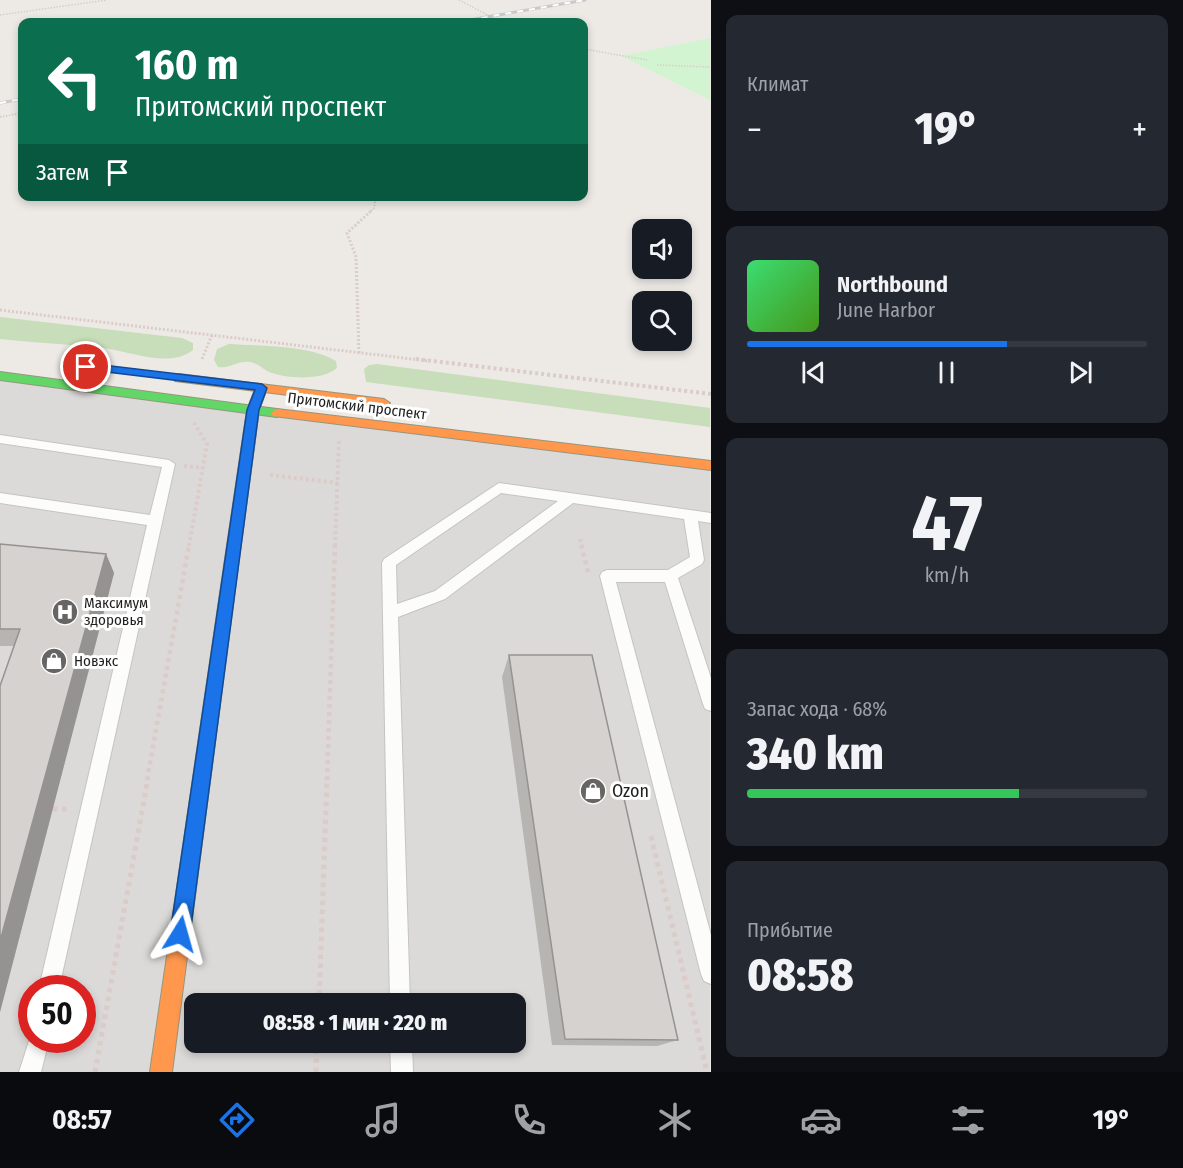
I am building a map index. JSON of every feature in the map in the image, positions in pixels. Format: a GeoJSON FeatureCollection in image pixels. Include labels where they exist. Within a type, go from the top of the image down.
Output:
{"type":"FeatureCollection","features":[{"type":"Feature","properties":{"kind":"main road","name":"Притомский проспект"},"geometry":{"type":"LineString","coordinates":[[0,376],[253,410],[711,466]]}},
{"type":"Feature","properties":{"kind":"main road","name":"Притомский проспект"},"geometry":{"type":"LineString","coordinates":[[170,376],[395,405]]}},
{"type":"Feature","properties":{"kind":"main road"},"geometry":{"type":"LineString","coordinates":[[160,1072],[253,410],[262,388]]}},
{"type":"Feature","properties":{"kind":"lane"},"geometry":{"type":"LineString","coordinates":[[0,439],[169,464],[52,975]]}},
{"type":"Feature","properties":{"kind":"lane"},"geometry":{"type":"LineString","coordinates":[[400,993],[389,563],[499,488],[711,518]]}},
{"type":"Feature","properties":{"kind":"lane"},"geometry":{"type":"LineString","coordinates":[[0,498],[155,520]]}},
{"type":"Feature","properties":{"kind":"lane"},"geometry":{"type":"LineString","coordinates":[[391,613],[440,595],[571,498]]}},
{"type":"Feature","properties":{"kind":"lane"},"geometry":{"type":"LineString","coordinates":[[690,514],[697,560],[670,576],[607,576],[711,974]]}},
{"type":"Feature","properties":{"kind":"lane"},"geometry":{"type":"LineString","coordinates":[[670,576],[711,704]]}},
{"type":"Feature","properties":{"kind":"lane"},"geometry":{"type":"LineString","coordinates":[[30,1072],[35,1053]]}},
{"type":"Feature","properties":{"kind":"lane"},"geometry":{"type":"LineString","coordinates":[[401,1053],[402,1072]]}},
{"type":"Feature","properties":{"kind":"path"},"geometry":{"type":"LineString","coordinates":[[0,15],[107,0]]}},
{"type":"Feature","properties":{"kind":"path"},"geometry":{"type":"LineString","coordinates":[[459,0],[493,18]]}},
{"type":"Feature","properties":{"kind":"path"},"geometry":{"type":"LineString","coordinates":[[588,50],[647,60]]}},
{"type":"Feature","properties":{"kind":"path"},"geometry":{"type":"LineString","coordinates":[[657,65],[711,67]]}},
{"type":"Feature","properties":{"kind":"path"},"geometry":{"type":"LineString","coordinates":[[0,117],[18,114]]}},
{"type":"Feature","properties":{"kind":"path"},"geometry":{"type":"LineString","coordinates":[[359,352],[356,257],[347,232],[374,208],[375,201]]}},
{"type":"Feature","properties":{"kind":"path"},"geometry":{"type":"LineString","coordinates":[[0,310],[711,394]]}},
{"type":"Feature","properties":{"kind":"path"},"geometry":{"type":"LineString","coordinates":[[198,368],[212,335]]}},
{"type":"Feature","properties":{"kind":"path"},"geometry":{"type":"LineString","coordinates":[[95,1072],[207,444],[197,426]]}},
{"type":"Feature","properties":{"kind":"path"},"geometry":{"type":"LineString","coordinates":[[319,993],[340,435]]}},
{"type":"Feature","properties":{"kind":"path"},"geometry":{"type":"LineString","coordinates":[[269,475],[338,483]]}},
{"type":"Feature","properties":{"kind":"path"},"geometry":{"type":"LineString","coordinates":[[316,1072],[317,1053]]}},
{"type":"Feature","properties":{"kind":"shaded area"},"geometry":{"type":"Polygon","coordinates":[[[0,376],[710,466],[710,1072],[0,1072],[0,376]]]}},
{"type":"Feature","properties":{"kind":"shaded area"},"geometry":{"type":"Polygon","coordinates":[[[0,418],[167,439],[137,548],[0,529],[0,418]]]}},
{"type":"Feature","properties":{"kind":"shaded area"},"geometry":{"type":"Polygon","coordinates":[[[470,477],[575,515],[593,529],[424,656],[446,993],[357,993],[358,569],[374,557],[374,539],[470,477]]]}},
{"type":"Feature","properties":{"kind":"shaded area"},"geometry":{"type":"Polygon","coordinates":[[[584,557],[674,557],[710,665],[710,1072],[707,1072],[584,557]]]}},
{"type":"Feature","properties":{"kind":"shaded area"},"geometry":{"type":"Polygon","coordinates":[[[357,1053],[451,1053],[452,1072],[357,1072],[357,1053]]]}},
{"type":"Feature","properties":{"kind":"green space"},"geometry":{"type":"Polygon","coordinates":[[[710,38],[710,100],[621,56],[710,38]]]}},
{"type":"Feature","properties":{"kind":"green space"},"geometry":{"type":"Polygon","coordinates":[[[0,317],[182,338],[193,343],[193,350],[173,358],[161,359],[103,348],[0,339],[0,317]]]}},
{"type":"Feature","properties":{"kind":"green space"},"geometry":{"type":"Polygon","coordinates":[[[229,344],[284,347],[313,352],[336,361],[337,368],[313,377],[293,377],[275,374],[250,362],[218,367],[214,360],[217,349],[229,344]]]}},
{"type":"Feature","properties":{"kind":"green space"},"geometry":{"type":"Polygon","coordinates":[[[377,364],[710,408],[710,427],[366,382],[364,369],[369,365],[377,364]]]}},
{"type":"Feature","properties":{"kind":"building"},"geometry":{"type":"Polygon","coordinates":[[[0,544],[106,554],[0,941],[0,686],[20,629],[0,629],[0,544]]]}},
{"type":"Feature","properties":{"kind":"building"},"geometry":{"type":"Polygon","coordinates":[[[509,655],[592,655],[678,1040],[565,1039],[509,655]]]}},
{"type":"Feature","properties":{"kind":"railway"},"geometry":{"type":"LineString","coordinates":[[481,18],[585,0]]}},
{"type":"Feature","properties":{"kind":"railway"},"geometry":{"type":"LineString","coordinates":[[0,103],[18,100]]}},
{"type":"Feature","properties":{"kind":"traffic: fast"},"geometry":{"type":"LineString","coordinates":[[0,376],[277,413]]}},
{"type":"Feature","properties":{"kind":"traffic: slow"},"geometry":{"type":"LineString","coordinates":[[179,378],[384,403]]}},
{"type":"Feature","properties":{"kind":"traffic: slow"},"geometry":{"type":"LineString","coordinates":[[277,413],[711,466]]}},
{"type":"Feature","properties":{"kind":"traffic: slow"},"geometry":{"type":"LineString","coordinates":[[161,1072],[231,566]]}},
{"type":"Feature","properties":{"kind":"traffic: jam"},"geometry":{"type":"LineString","coordinates":[[231,566],[253,410],[261,389]]}},
{"type":"Feature","properties":{"kind":"place","name":"Максимум здоровья"},"geometry":{"type":"Point","coordinates":[65,612]}},
{"type":"Feature","properties":{"kind":"place","name":"Новэкс"},"geometry":{"type":"Point","coordinates":[54,661]}},
{"type":"Feature","properties":{"kind":"place","name":"Ozon"},"geometry":{"type":"Point","coordinates":[593,791]}},
{"type":"Feature","properties":{"kind":"route"},"geometry":{"type":"LineString","coordinates":[[86,367],[262,388],[253,410],[180,934]]}}]}
